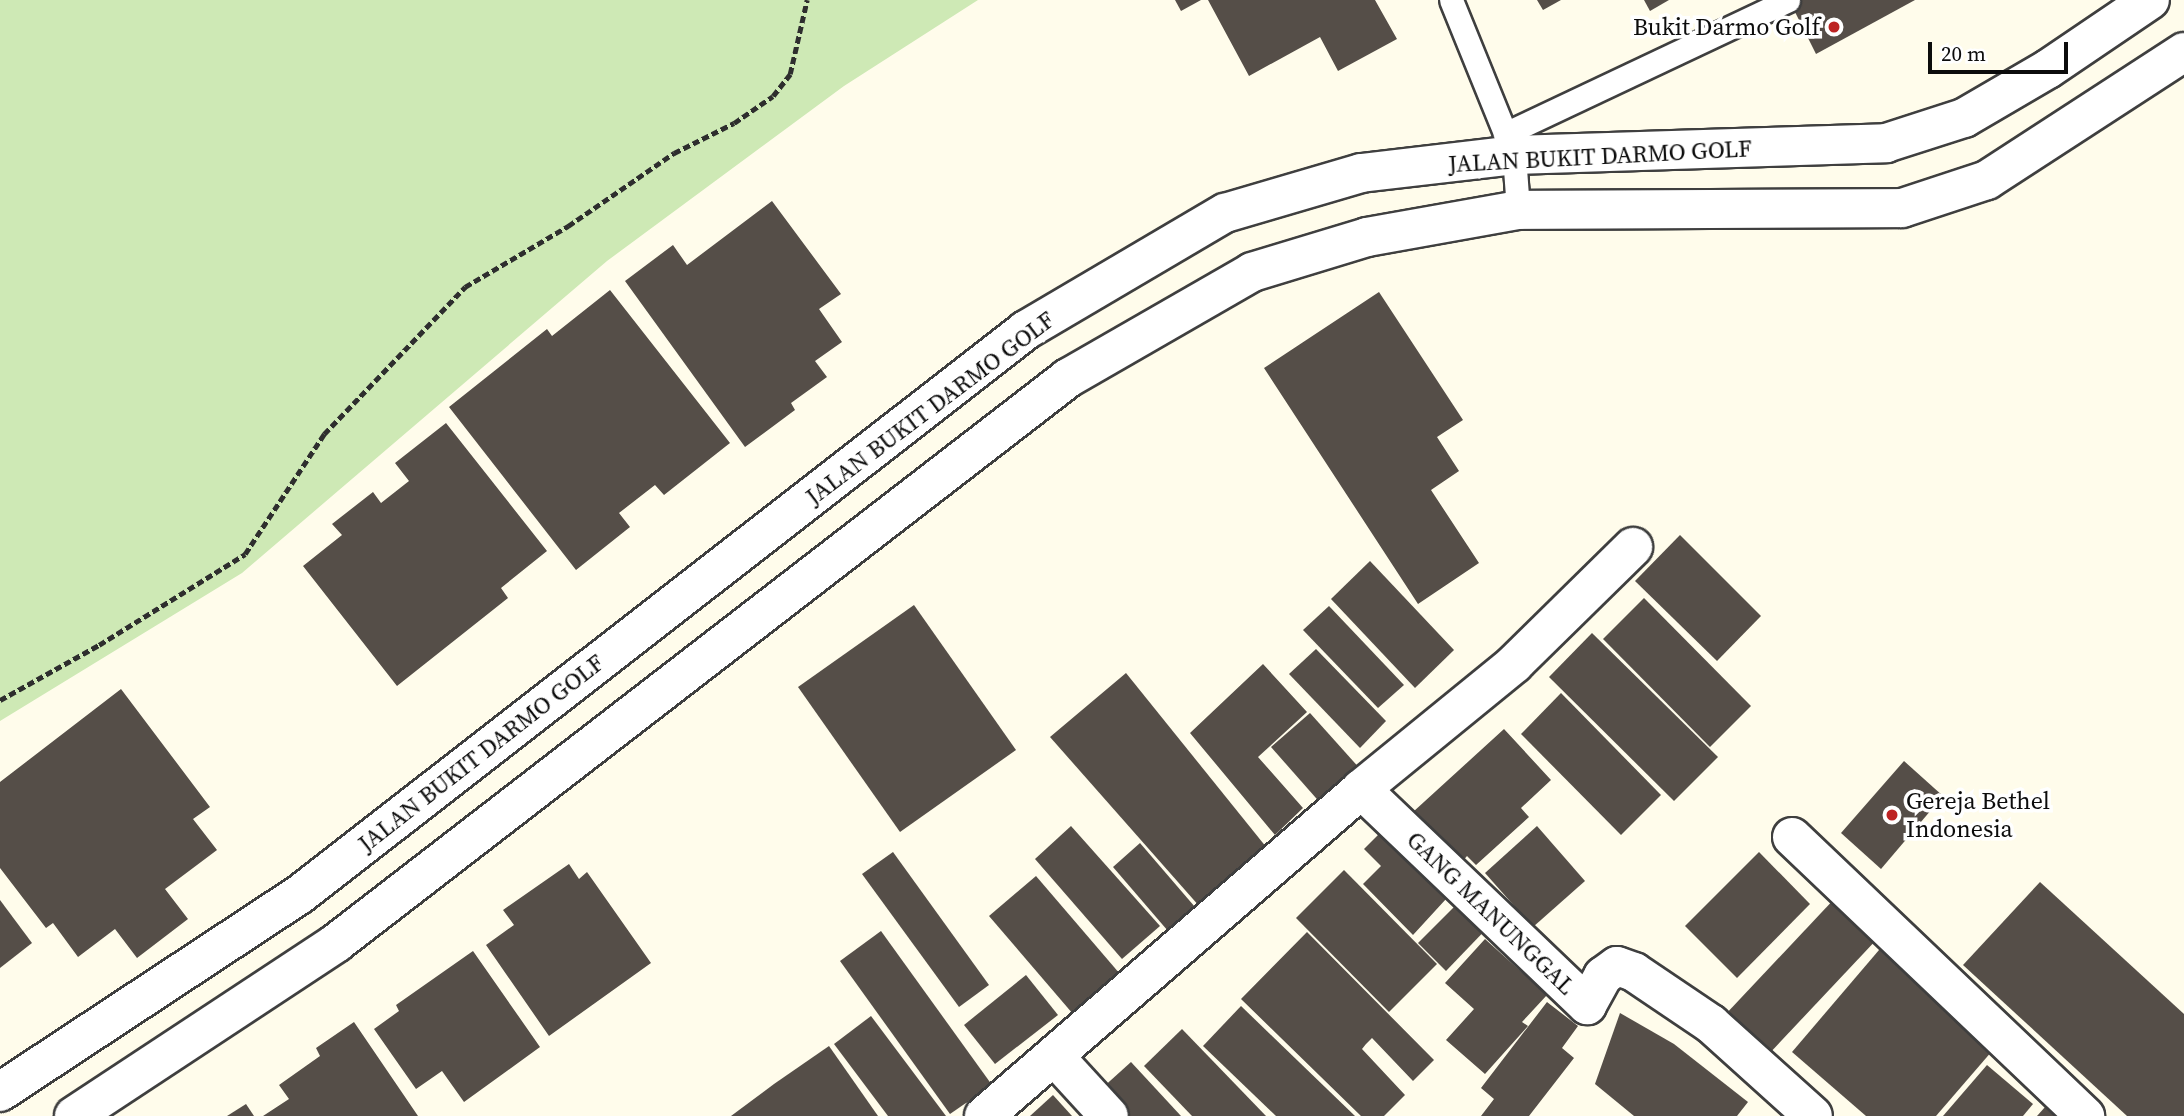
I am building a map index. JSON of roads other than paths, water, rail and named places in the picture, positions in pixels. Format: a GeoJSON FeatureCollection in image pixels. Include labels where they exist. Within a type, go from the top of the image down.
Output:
{"type":"FeatureCollection","features":[{"type":"Feature","properties":{"kind":"street","name":"JALAN BUKIT DARMO GOLF"},"geometry":{"type":"LineString","coordinates":[[0,1092],[299,895],[1026,330],[1225,213],[1361,173],[1509,145],[1886,143],[1964,118],[2048,69],[2150,0]]}},
{"type":"Feature","properties":{"kind":"street","name":"JALAN BUKIT DARMO GOLF"},"geometry":{"type":"LineString","coordinates":[[74,1116],[336,943],[1068,378],[1252,272],[1367,237],[1518,211],[1902,208],[1987,180],[2184,52]]}},
{"type":"Feature","properties":{"kind":"street"},"geometry":{"type":"LineString","coordinates":[[984,1116],[1361,789],[1514,664],[1633,547]]}},
{"type":"Feature","properties":{"kind":"street","name":"GANG MANUNGGAL"},"geometry":{"type":"LineString","coordinates":[[1361,789],[1587,1005],[1603,976],[1617,967],[1633,972],[1711,1024],[1813,1116]]}},
{"type":"Feature","properties":{"kind":"street"},"geometry":{"type":"LineString","coordinates":[[1792,837],[2085,1116]]}},
{"type":"Feature","properties":{"kind":"street"},"geometry":{"type":"LineString","coordinates":[[1054,1056],[1109,1116]]}},
{"type":"Feature","properties":{"kind":"lane"},"geometry":{"type":"LineString","coordinates":[[1451,0],[1509,145],[1518,211]]}},
{"type":"Feature","properties":{"kind":"lane"},"geometry":{"type":"LineString","coordinates":[[1509,145],[1788,0]]}},
{"type":"Feature","properties":{"kind":"place","name":"Bukit Darmo Golf"},"geometry":{"type":"Point","coordinates":[1834,27]}},
{"type":"Feature","properties":{"kind":"place","name":"Gereja Bethel Indonesia"},"geometry":{"type":"Point","coordinates":[1892,815]}}]}
